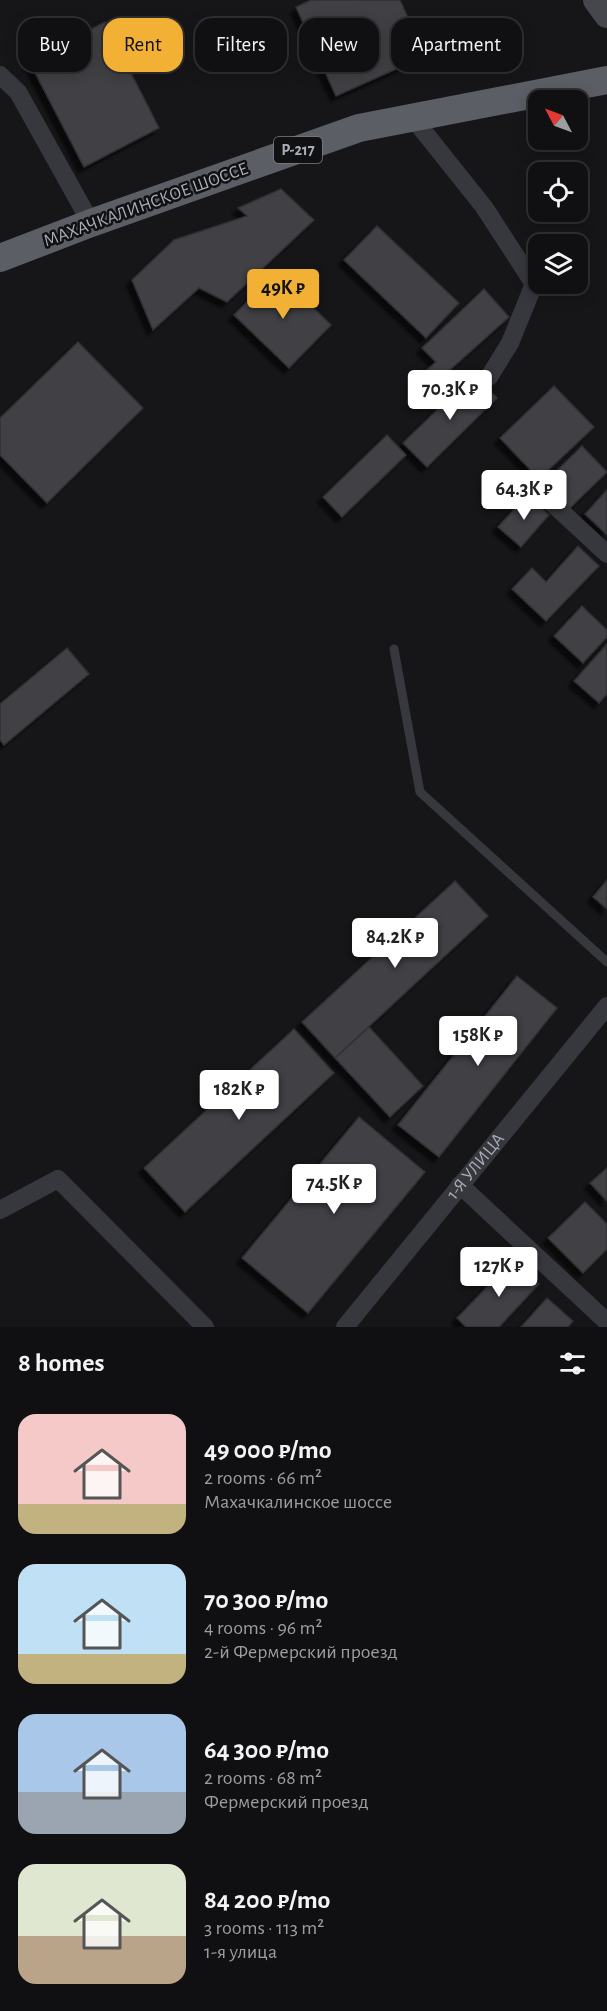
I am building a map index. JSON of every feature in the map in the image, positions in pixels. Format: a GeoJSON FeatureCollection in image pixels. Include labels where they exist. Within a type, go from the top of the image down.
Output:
{"type":"FeatureCollection","features":[{"type":"Feature","properties":{"kind":"highway","name":"МАХАЧКАЛИНСКОЕ ШОССЕ"},"geometry":{"type":"LineString","coordinates":[[0,258],[359,128],[607,80]]}},
{"type":"Feature","properties":{"kind":"main road"},"geometry":{"type":"LineString","coordinates":[[596,0],[607,15]]}},
{"type":"Feature","properties":{"kind":"street"},"geometry":{"type":"LineString","coordinates":[[0,75],[18,92],[92,223]]}},
{"type":"Feature","properties":{"kind":"street"},"geometry":{"type":"LineString","coordinates":[[413,118],[484,207],[534,284],[510,343],[489,377]]}},
{"type":"Feature","properties":{"kind":"street"},"geometry":{"type":"LineString","coordinates":[[538,490],[607,554]]}},
{"type":"Feature","properties":{"kind":"street","name":"1-Я УЛИЦА"},"geometry":{"type":"LineString","coordinates":[[345,1327],[607,1006]]}},
{"type":"Feature","properties":{"kind":"street"},"geometry":{"type":"LineString","coordinates":[[0,1210],[58,1179],[205,1327]]}},
{"type":"Feature","properties":{"kind":"street"},"geometry":{"type":"LineString","coordinates":[[460,1185],[607,1322]]}},
{"type":"Feature","properties":{"kind":"lane"},"geometry":{"type":"LineString","coordinates":[[394,649],[420,792],[607,962]]}},
{"type":"Feature","properties":{"kind":"building"},"geometry":{"type":"Polygon","coordinates":[[[311,0],[400,0],[408,18],[391,18],[391,71],[336,96],[325,72],[379,72],[379,18],[301,18],[296,7],[311,0]]]}},
{"type":"Feature","properties":{"kind":"building"},"geometry":{"type":"Polygon","coordinates":[[[103,23],[103,72],[130,72],[159,128],[84,167],[35,72],[91,72],[91,29],[103,23]]]}},
{"type":"Feature","properties":{"kind":"building"},"geometry":{"type":"Polygon","coordinates":[[[281,189],[314,220],[227,302],[199,288],[153,330],[132,280],[174,240],[247,216],[238,208],[281,189]]]}},
{"type":"Feature","properties":{"kind":"building"},"geometry":{"type":"Polygon","coordinates":[[[377,226],[459,303],[426,338],[344,260],[377,226]]]}},
{"type":"Feature","properties":{"kind":"building"},"geometry":{"type":"Polygon","coordinates":[[[277,272],[331,325],[289,368],[234,315],[277,272]]]}},
{"type":"Feature","properties":{"kind":"building"},"geometry":{"type":"Polygon","coordinates":[[[484,289],[509,317],[424,393],[415,380],[436,362],[422,348],[484,289]]]}},
{"type":"Feature","properties":{"kind":"building"},"geometry":{"type":"Polygon","coordinates":[[[78,342],[143,408],[47,503],[0,455],[0,418],[78,342]]]}},
{"type":"Feature","properties":{"kind":"building"},"geometry":{"type":"Polygon","coordinates":[[[474,374],[497,398],[427,467],[403,443],[474,374]]]}},
{"type":"Feature","properties":{"kind":"building"},"geometry":{"type":"Polygon","coordinates":[[[554,386],[594,427],[539,479],[500,438],[554,386]]]}},
{"type":"Feature","properties":{"kind":"building"},"geometry":{"type":"Polygon","coordinates":[[[387,435],[406,455],[342,517],[323,497],[387,435]]]}},
{"type":"Feature","properties":{"kind":"building"},"geometry":{"type":"Polygon","coordinates":[[[582,446],[607,472],[570,508],[544,483],[582,446]]]}},
{"type":"Feature","properties":{"kind":"building"},"geometry":{"type":"Polygon","coordinates":[[[607,490],[607,535],[585,514],[607,490]]]}},
{"type":"Feature","properties":{"kind":"building"},"geometry":{"type":"Polygon","coordinates":[[[527,495],[549,515],[521,547],[498,527],[527,495]]]}},
{"type":"Feature","properties":{"kind":"building"},"geometry":{"type":"Polygon","coordinates":[[[578,546],[599,566],[546,621],[512,589],[532,568],[546,582],[578,546]]]}},
{"type":"Feature","properties":{"kind":"building"},"geometry":{"type":"Polygon","coordinates":[[[582,606],[607,630],[607,637],[583,663],[554,636],[582,606]]]}},
{"type":"Feature","properties":{"kind":"building"},"geometry":{"type":"Polygon","coordinates":[[[607,644],[607,694],[599,703],[574,681],[607,644]]]}},
{"type":"Feature","properties":{"kind":"building"},"geometry":{"type":"Polygon","coordinates":[[[67,648],[89,674],[4,745],[0,740],[0,704],[67,648]]]}},
{"type":"Feature","properties":{"kind":"building"},"geometry":{"type":"Polygon","coordinates":[[[607,880],[607,909],[593,897],[607,880]]]}},
{"type":"Feature","properties":{"kind":"building"},"geometry":{"type":"Polygon","coordinates":[[[455,881],[488,916],[335,1058],[302,1022],[455,881]]]}},
{"type":"Feature","properties":{"kind":"building"},"geometry":{"type":"Polygon","coordinates":[[[517,976],[557,1008],[439,1157],[398,1125],[517,976]]]}},
{"type":"Feature","properties":{"kind":"building"},"geometry":{"type":"Polygon","coordinates":[[[369,1027],[423,1086],[390,1117],[335,1058],[369,1027]]]}},
{"type":"Feature","properties":{"kind":"building"},"geometry":{"type":"Polygon","coordinates":[[[294,1029],[334,1073],[185,1212],[144,1168],[294,1029]]]}},
{"type":"Feature","properties":{"kind":"building"},"geometry":{"type":"Polygon","coordinates":[[[359,1117],[425,1172],[308,1313],[242,1258],[359,1117]]]}},
{"type":"Feature","properties":{"kind":"building"},"geometry":{"type":"Polygon","coordinates":[[[607,1168],[607,1201],[590,1183],[607,1168]]]}},
{"type":"Feature","properties":{"kind":"building"},"geometry":{"type":"Polygon","coordinates":[[[585,1202],[607,1224],[607,1249],[583,1273],[548,1238],[585,1202]]]}},
{"type":"Feature","properties":{"kind":"building"},"geometry":{"type":"Polygon","coordinates":[[[513,1260],[539,1284],[499,1327],[466,1327],[457,1318],[513,1260]]]}},
{"type":"Feature","properties":{"kind":"building"},"geometry":{"type":"Polygon","coordinates":[[[547,1298],[573,1321],[568,1327],[521,1327],[547,1298]]]}}]}
